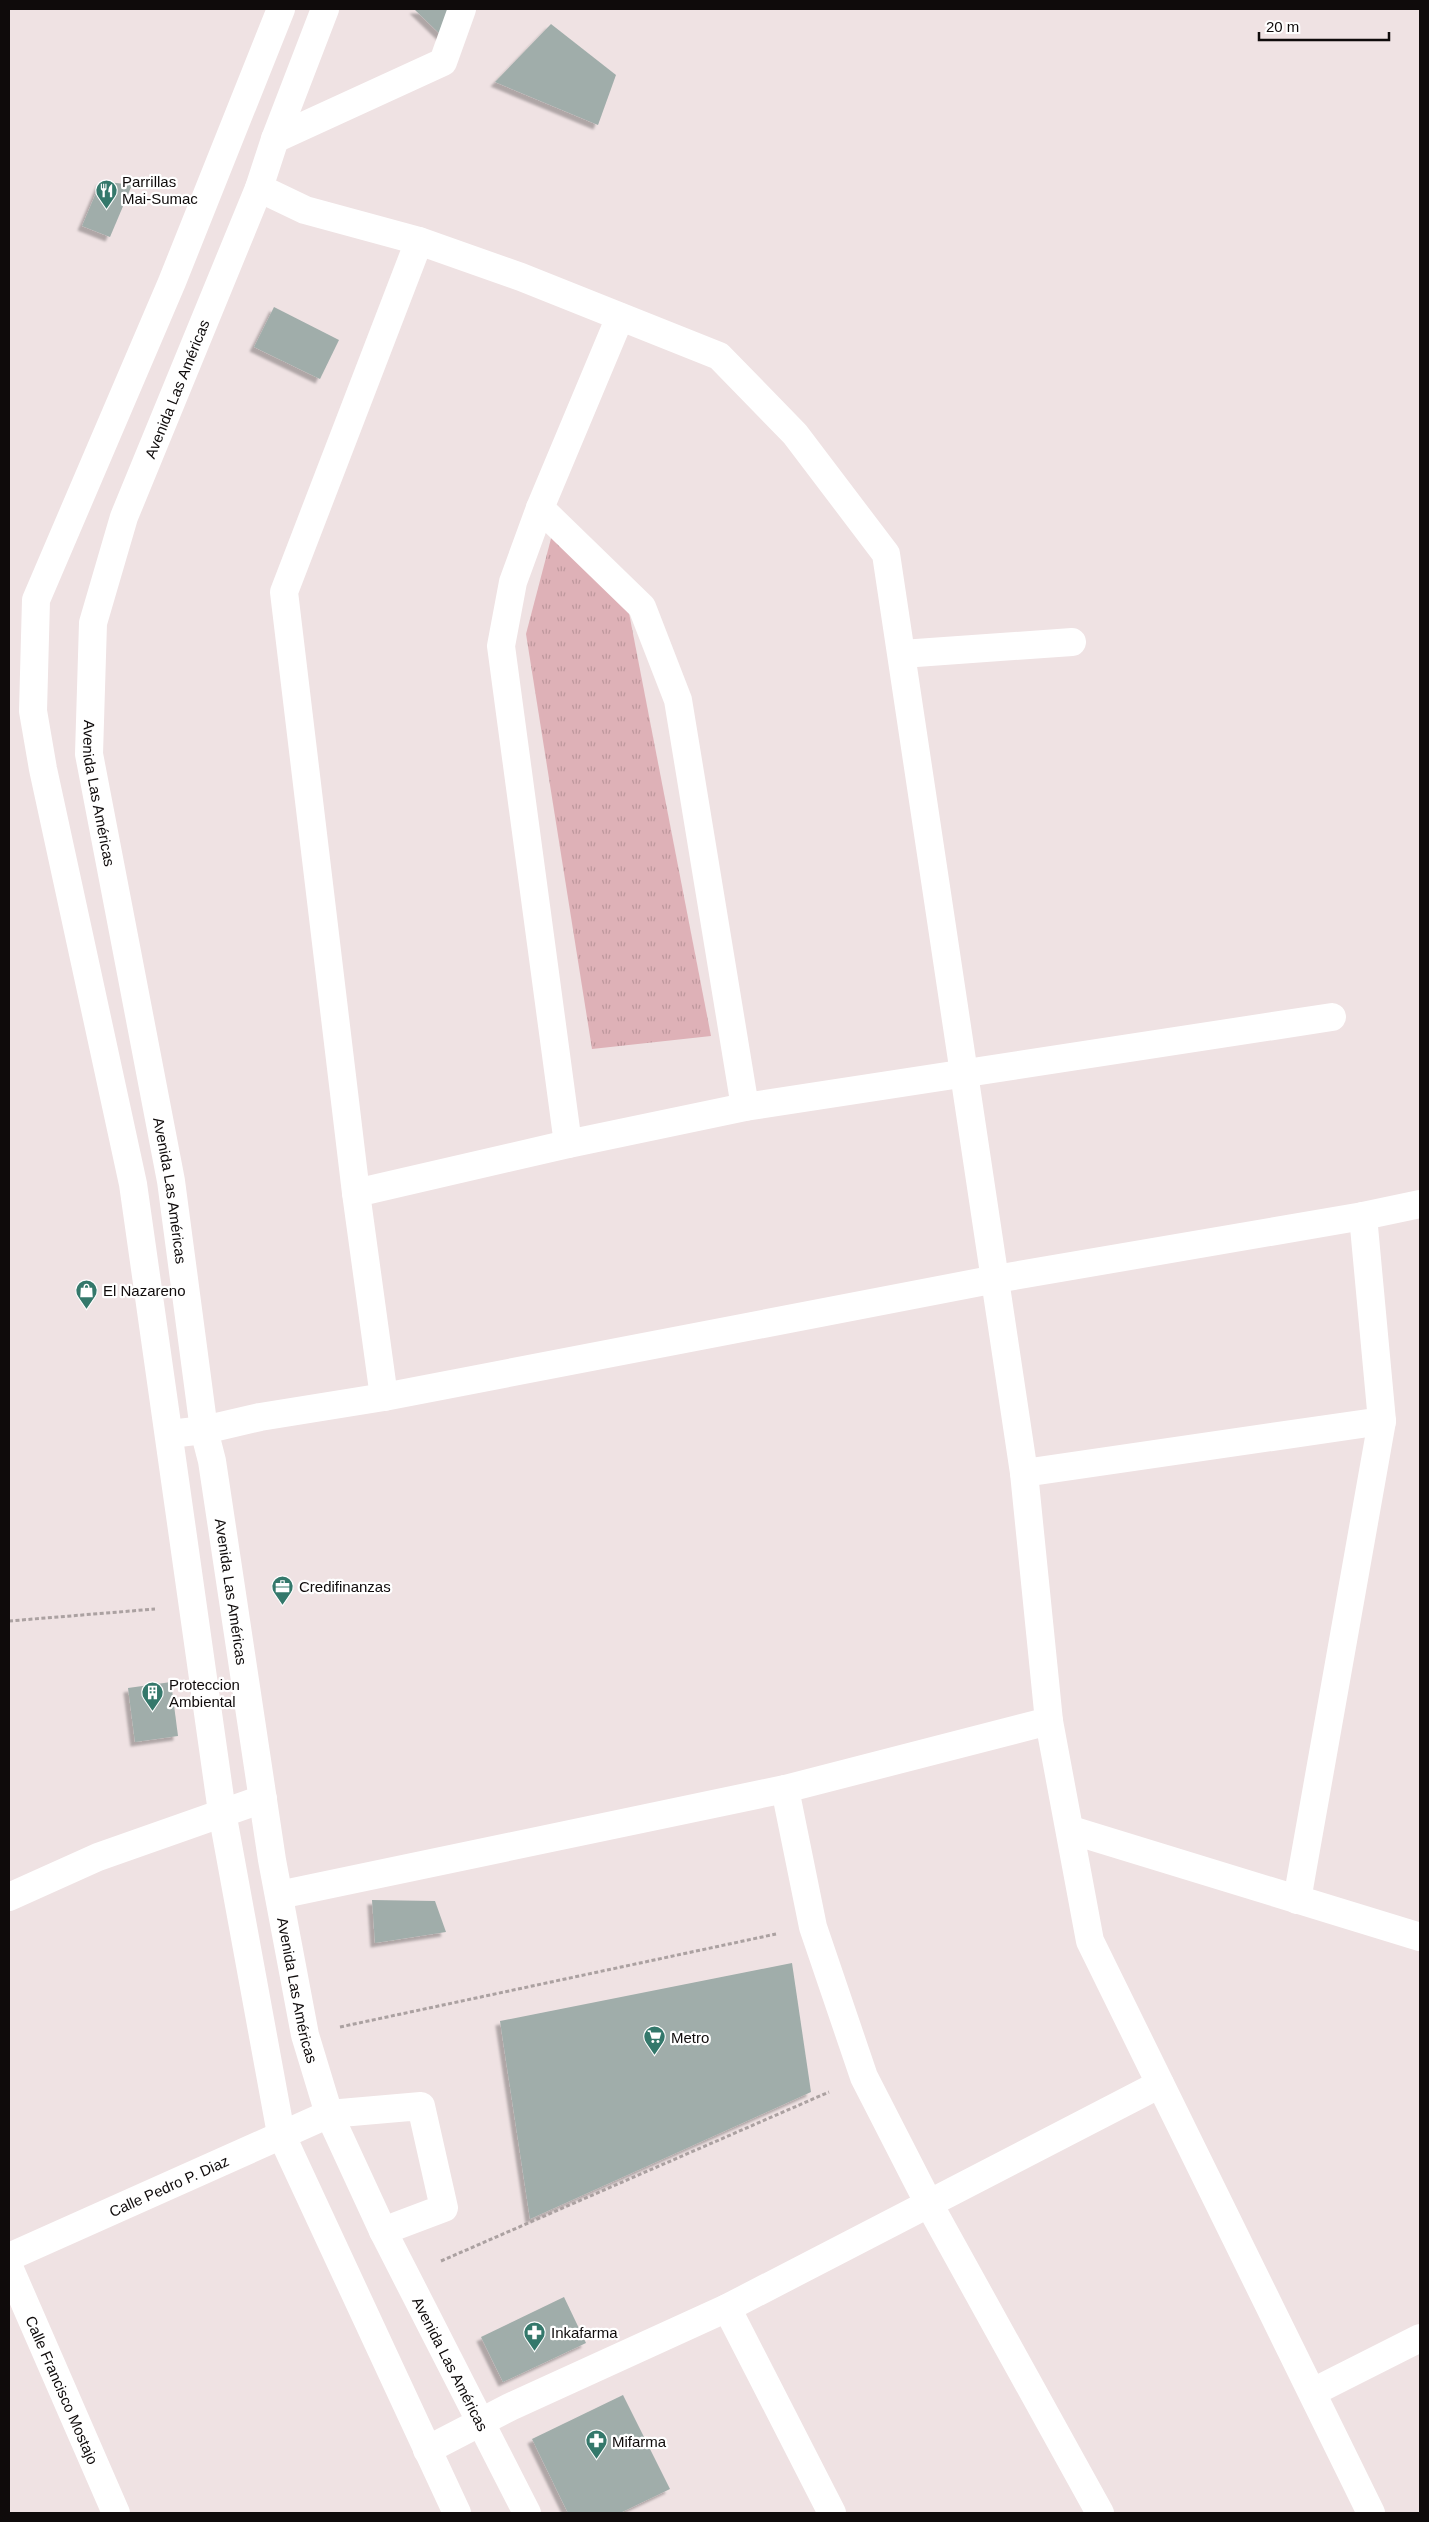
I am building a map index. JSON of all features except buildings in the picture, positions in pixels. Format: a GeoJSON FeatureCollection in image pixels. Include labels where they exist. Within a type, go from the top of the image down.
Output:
{"type":"FeatureCollection","features":[{"type":"Feature","properties":{"kind":"street"},"geometry":{"type":"LineString","coordinates":[[281,9],[172,282],[36,600],[33,711],[43,769],[133,1184],[195,1606],[222,1812],[282,2134],[457,2513]]}},
{"type":"Feature","properties":{"kind":"street","name":"Avenida Las Américas"},"geometry":{"type":"LineString","coordinates":[[325,9],[275,139],[259,188],[124,517],[93,623],[89,754],[171,1181],[204,1430],[212,1461],[263,1799],[305,2035],[329,2114],[384,2231],[527,2513]]}},
{"type":"Feature","properties":{"kind":"street"},"geometry":{"type":"LineString","coordinates":[[275,139],[443,62],[462,9]]}},
{"type":"Feature","properties":{"kind":"street"},"geometry":{"type":"LineString","coordinates":[[259,188],[304,210],[419,241],[522,277],[719,356],[795,434],[886,554],[1024,1473],[1049,1721],[1071,1830],[1090,1941],[1371,2513]]}},
{"type":"Feature","properties":{"kind":"street"},"geometry":{"type":"LineString","coordinates":[[384,1397],[356,1193],[284,592],[419,241]]}},
{"type":"Feature","properties":{"kind":"street"},"geometry":{"type":"LineString","coordinates":[[568,1144],[501,646],[513,582],[540,508],[620,317]]}},
{"type":"Feature","properties":{"kind":"street"},"geometry":{"type":"LineString","coordinates":[[540,508],[642,607],[678,700],[745,1107]]}},
{"type":"Feature","properties":{"kind":"street"},"geometry":{"type":"LineString","coordinates":[[902,654],[1072,642]]}},
{"type":"Feature","properties":{"kind":"street"},"geometry":{"type":"LineString","coordinates":[[356,1193],[568,1144],[745,1107],[1332,1016]]}},
{"type":"Feature","properties":{"kind":"street"},"geometry":{"type":"LineString","coordinates":[[170,1434],[204,1430],[260,1417],[384,1397],[996,1278],[1363,1216],[1420,1204]]}},
{"type":"Feature","properties":{"kind":"street"},"geometry":{"type":"LineString","coordinates":[[1297,1900],[1382,1421],[1363,1216]]}},
{"type":"Feature","properties":{"kind":"street"},"geometry":{"type":"LineString","coordinates":[[1024,1473],[1382,1421]]}},
{"type":"Feature","properties":{"kind":"street"},"geometry":{"type":"LineString","coordinates":[[279,1895],[784,1790],[1049,1721]]}},
{"type":"Feature","properties":{"kind":"street"},"geometry":{"type":"LineString","coordinates":[[784,1790],[813,1927],[864,2077],[929,2204],[1100,2513]]}},
{"type":"Feature","properties":{"kind":"street"},"geometry":{"type":"LineString","coordinates":[[9,1897],[98,1857],[263,1799]]}},
{"type":"Feature","properties":{"kind":"street"},"geometry":{"type":"LineString","coordinates":[[1071,1830],[1420,1937]]}},
{"type":"Feature","properties":{"kind":"street"},"geometry":{"type":"LineString","coordinates":[[427,2450],[510,2407],[727,2308],[1160,2084]]}},
{"type":"Feature","properties":{"kind":"street","name":"Calle Pedro P. Diaz"},"geometry":{"type":"LineString","coordinates":[[9,2257],[329,2114],[421,2106],[444,2208],[384,2231]]}},
{"type":"Feature","properties":{"kind":"street","name":"Calle Francisco Mostajo"},"geometry":{"type":"LineString","coordinates":[[9,2267],[116,2513]]}},
{"type":"Feature","properties":{"kind":"street"},"geometry":{"type":"LineString","coordinates":[[727,2308],[832,2513]]}},
{"type":"Feature","properties":{"kind":"street"},"geometry":{"type":"LineString","coordinates":[[1313,2392],[1420,2338]]}},
{"type":"Feature","properties":{"kind":"path"},"geometry":{"type":"LineString","coordinates":[[9,1621],[195,1606]]}},
{"type":"Feature","properties":{"kind":"path"},"geometry":{"type":"LineString","coordinates":[[305,2035],[813,1927]]}},
{"type":"Feature","properties":{"kind":"path"},"geometry":{"type":"LineString","coordinates":[[407,2276],[864,2077]]}},
{"type":"Feature","properties":{"kind":"green space"},"geometry":{"type":"Polygon","coordinates":[[[553,531],[629,613],[711,1036],[592,1049],[526,634],[553,531]]]}},
{"type":"Feature","properties":{"kind":"place","name":"Parrillas Mai-Sumac"},"geometry":{"type":"Point","coordinates":[106,209]}},
{"type":"Feature","properties":{"kind":"place","name":"El Nazareno"},"geometry":{"type":"Point","coordinates":[87,1309]}},
{"type":"Feature","properties":{"kind":"place","name":"Credifinanzas"},"geometry":{"type":"Point","coordinates":[283,1605]}},
{"type":"Feature","properties":{"kind":"place","name":"Proteccion Ambiental"},"geometry":{"type":"Point","coordinates":[153,1712]}},
{"type":"Feature","properties":{"kind":"place","name":"Metro"},"geometry":{"type":"Point","coordinates":[655,2056]}},
{"type":"Feature","properties":{"kind":"place","name":"Inkafarma"},"geometry":{"type":"Point","coordinates":[535,2351]}},
{"type":"Feature","properties":{"kind":"place","name":"Mifarma"},"geometry":{"type":"Point","coordinates":[596,2460]}}]}
